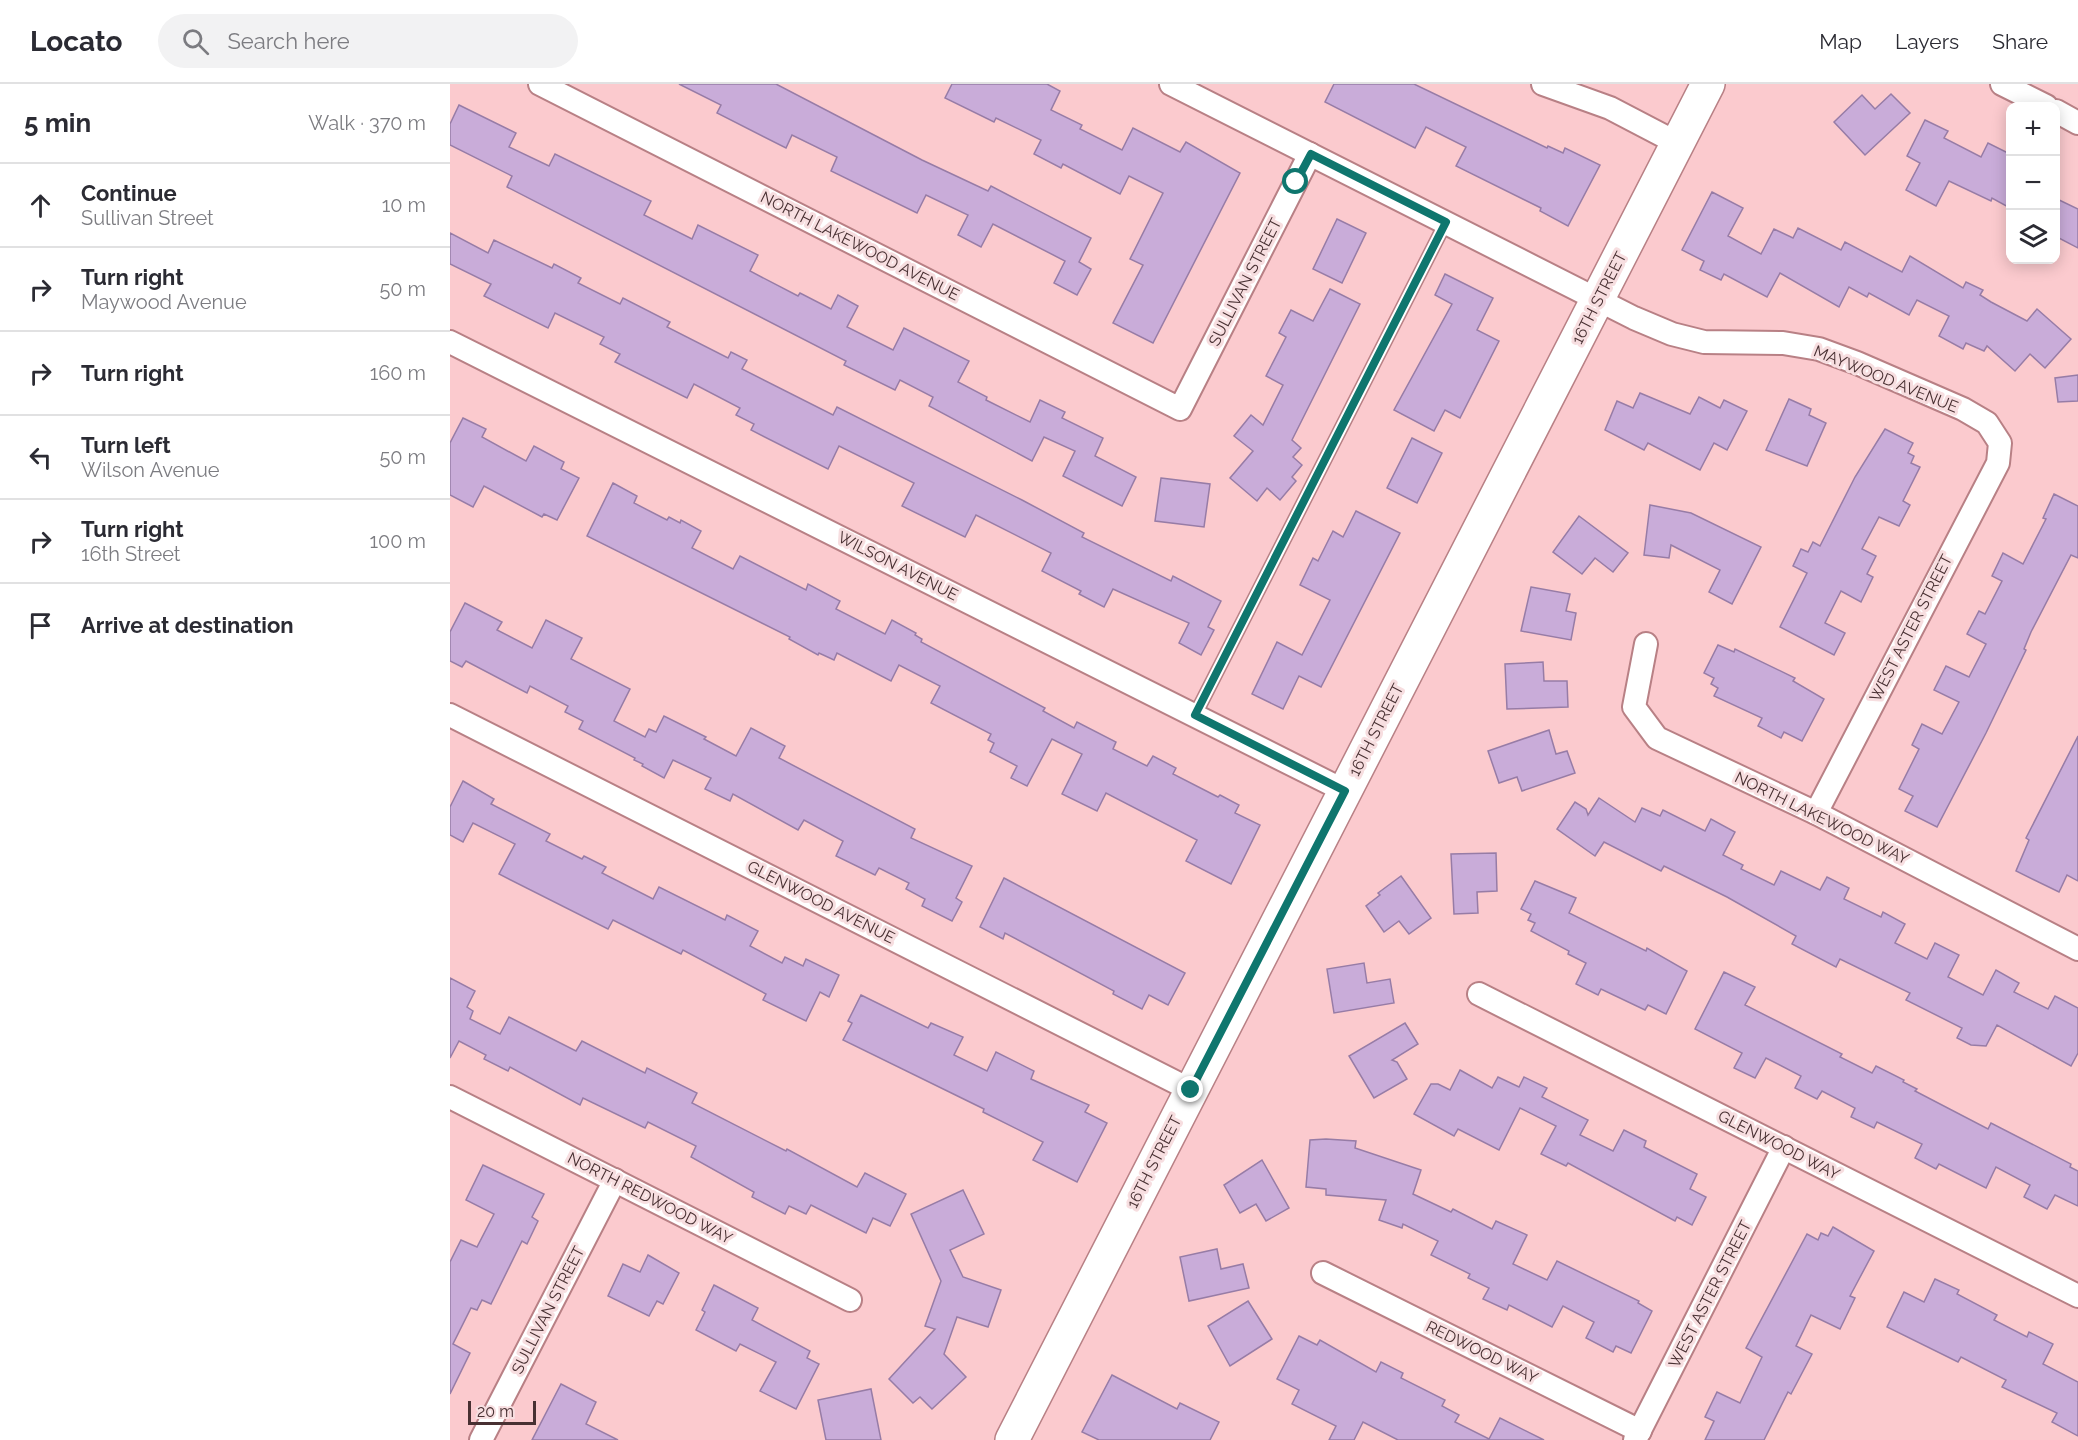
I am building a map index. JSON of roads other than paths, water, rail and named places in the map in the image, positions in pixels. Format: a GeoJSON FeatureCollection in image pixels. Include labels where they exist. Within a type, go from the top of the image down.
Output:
{"type":"FeatureCollection","features":[{"type":"Feature","properties":{"kind":"main road","name":"16TH STREET"},"geometry":{"type":"LineString","coordinates":[[1012,1440],[1708,84]]}},
{"type":"Feature","properties":{"kind":"street","name":"NORTH LAKEWOOD AVENUE"},"geometry":{"type":"LineString","coordinates":[[540,84],[1180,409]]}},
{"type":"Feature","properties":{"kind":"street","name":"MAYWOOD AVENUE"},"geometry":{"type":"LineString","coordinates":[[1171,84],[1672,334],[1704,342],[1783,343],[1819,349],[1963,409],[1987,423],[2000,443]]}},
{"type":"Feature","properties":{"kind":"street"},"geometry":{"type":"LineString","coordinates":[[1543,84],[1571,89],[1677,143]]}},
{"type":"Feature","properties":{"kind":"street"},"geometry":{"type":"LineString","coordinates":[[2002,84],[2038,102]]}},
{"type":"Feature","properties":{"kind":"street"},"geometry":{"type":"LineString","coordinates":[[2060,114],[2078,123]]}},
{"type":"Feature","properties":{"kind":"street","name":"SULLIVAN STREET"},"geometry":{"type":"LineString","coordinates":[[1180,409],[1311,154]]}},
{"type":"Feature","properties":{"kind":"street","name":"WILSON AVENUE"},"geometry":{"type":"LineString","coordinates":[[450,342],[1345,791]]}},
{"type":"Feature","properties":{"kind":"street","name":"WEST ASTER STREET"},"geometry":{"type":"LineString","coordinates":[[1816,813],[1962,530],[1988,486],[1998,464],[2000,443]]}},
{"type":"Feature","properties":{"kind":"street","name":"NORTH LAKEWOOD WAY"},"geometry":{"type":"LineString","coordinates":[[1646,644],[1634,707],[1657,738],[1816,813],[2078,949]]}},
{"type":"Feature","properties":{"kind":"street","name":"GLENWOOD AVENUE"},"geometry":{"type":"LineString","coordinates":[[450,715],[1191,1090]]}},
{"type":"Feature","properties":{"kind":"street","name":"GLENWOOD WAY"},"geometry":{"type":"LineString","coordinates":[[1479,994],[2078,1296]]}},
{"type":"Feature","properties":{"kind":"street","name":"NORTH REDWOOD WAY"},"geometry":{"type":"LineString","coordinates":[[450,1097],[850,1300]]}},
{"type":"Feature","properties":{"kind":"street","name":"WEST ASTER STREET"},"geometry":{"type":"LineString","coordinates":[[1638,1436],[1784,1147]]}},
{"type":"Feature","properties":{"kind":"street","name":"SULLIVAN STREET"},"geometry":{"type":"LineString","coordinates":[[481,1440],[615,1180]]}},
{"type":"Feature","properties":{"kind":"street","name":"REDWOOD WAY"},"geometry":{"type":"LineString","coordinates":[[1323,1273],[1638,1436]]}},
{"type":"Feature","properties":{"kind":"lane"},"geometry":{"type":"LineString","coordinates":[[1195,715],[1446,222]]}}]}
